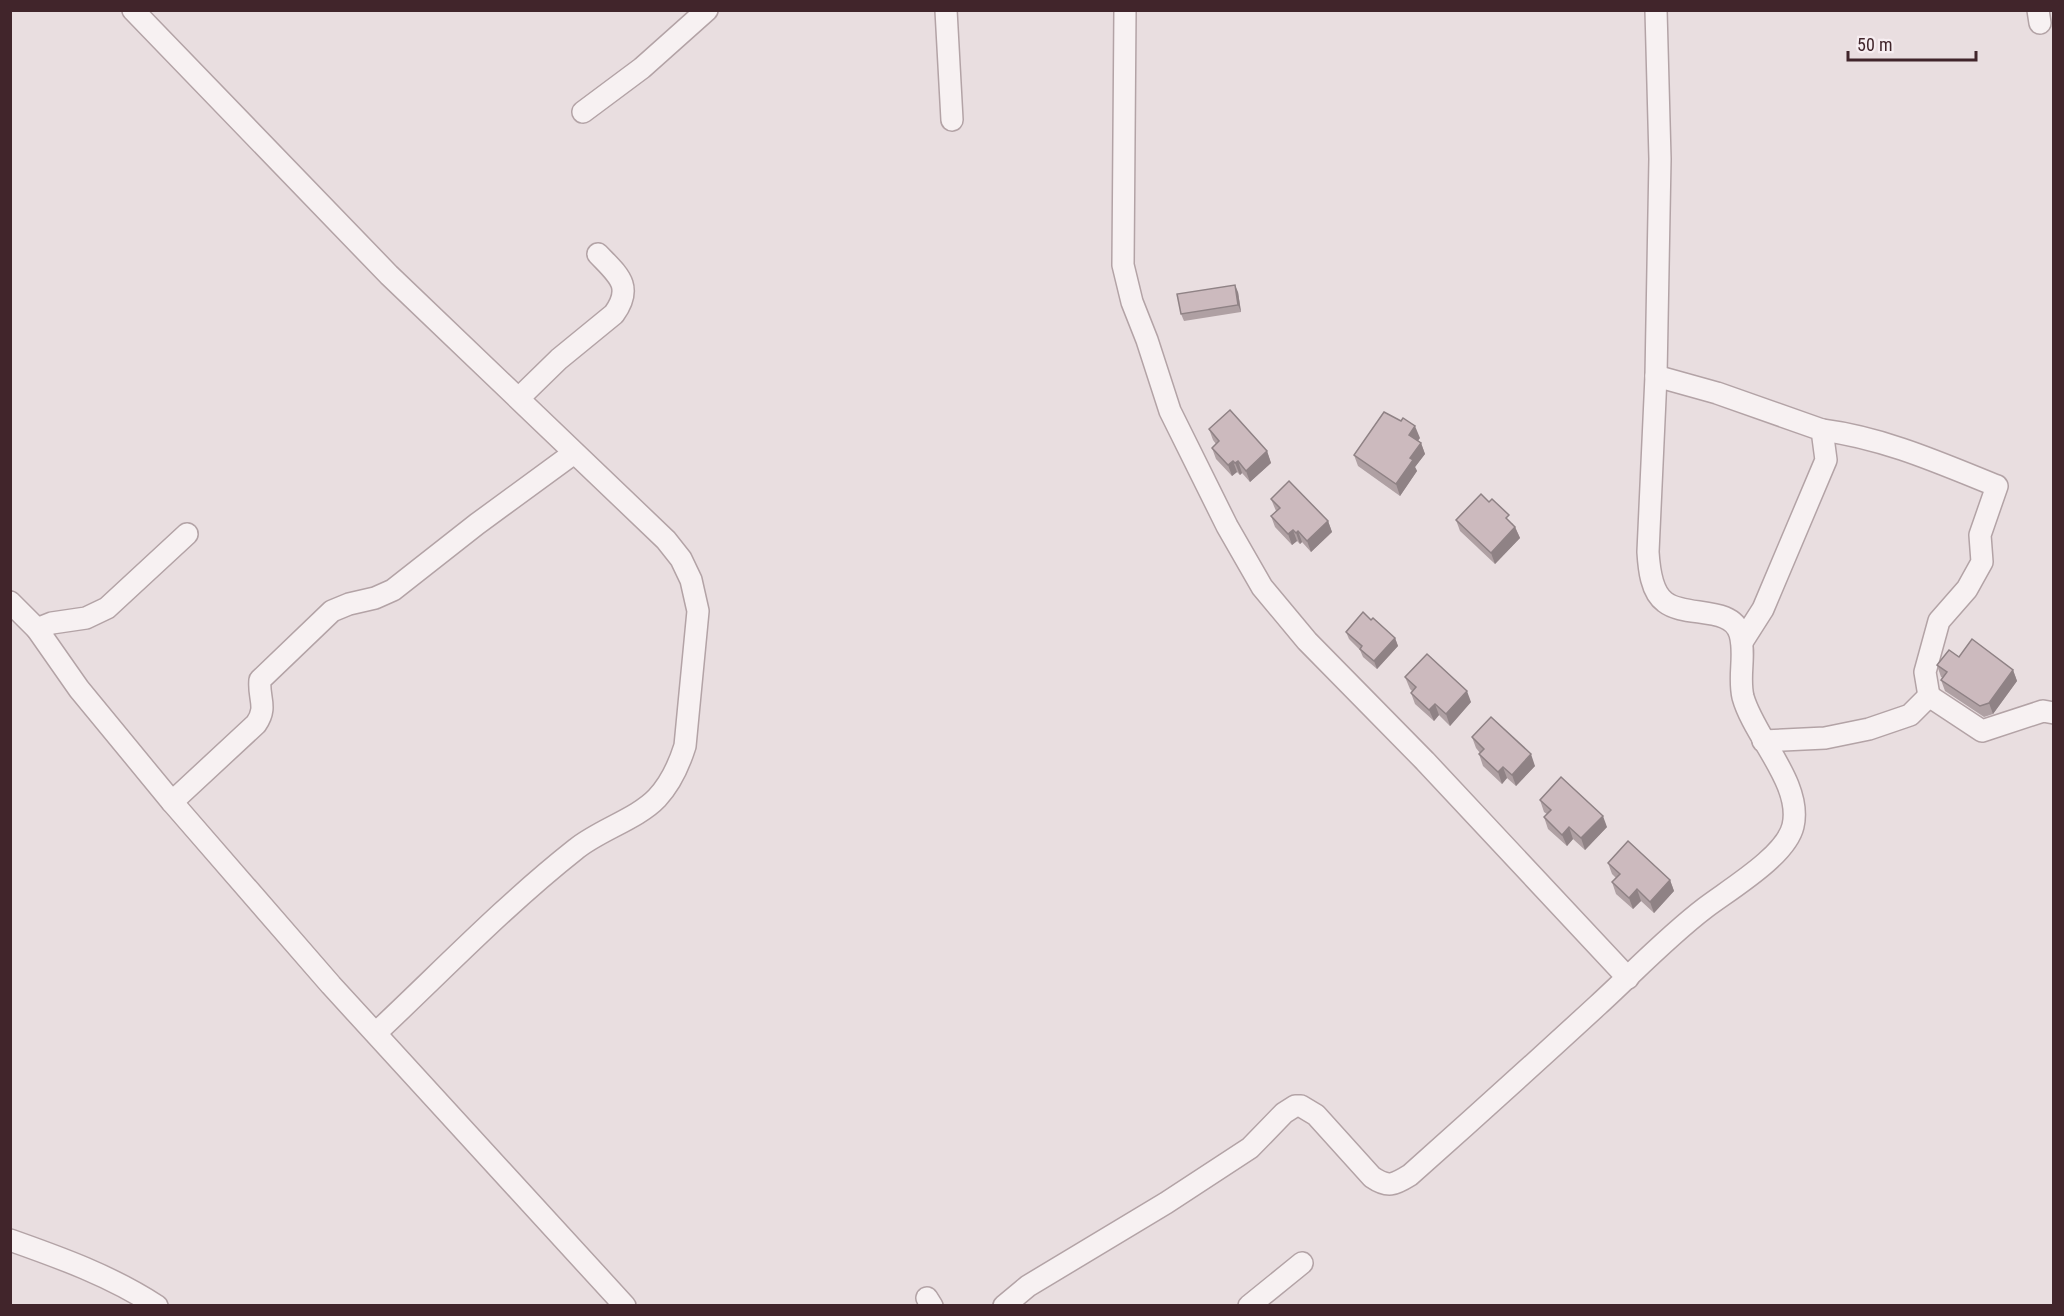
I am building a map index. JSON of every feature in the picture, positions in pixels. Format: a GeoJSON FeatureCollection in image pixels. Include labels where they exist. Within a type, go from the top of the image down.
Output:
{"type":"FeatureCollection","features":[{"type":"Feature","properties":{"kind":"street"},"geometry":{"type":"LineString","coordinates":[[133,10],[389,274],[666,540],[681,559],[691,580],[698,611],[686,746],[667,786],[655,801],[577,848],[519,898],[377,1032]]}},
{"type":"Feature","properties":{"kind":"street"},"geometry":{"type":"LineString","coordinates":[[584,112],[642,68],[707,10]]}},
{"type":"Feature","properties":{"kind":"street"},"geometry":{"type":"LineString","coordinates":[[946,10],[952,120]]}},
{"type":"Feature","properties":{"kind":"street"},"geometry":{"type":"LineString","coordinates":[[1125,10],[1123,265],[1132,302],[1170,411],[1227,526],[1262,587],[1307,641],[1425,761],[1628,978]]}},
{"type":"Feature","properties":{"kind":"street"},"geometry":{"type":"LineString","coordinates":[[1004,1305],[1028,1286],[1166,1203],[1250,1148],[1284,1113],[1294,1106],[1301,1106],[1316,1115],[1381,1184],[1389,1185],[1400,1181],[1410,1175],[1517,1080],[1698,914],[1771,858],[1790,835],[1794,813],[1791,793],[1743,698],[1740,681],[1742,642],[1740,631],[1723,616],[1676,608],[1665,602],[1658,594],[1653,581],[1648,552],[1656,376],[1660,159],[1656,10]]}},
{"type":"Feature","properties":{"kind":"street"},"geometry":{"type":"LineString","coordinates":[[519,398],[559,359],[614,314],[624,298],[620,279],[598,254]]}},
{"type":"Feature","properties":{"kind":"street"},"geometry":{"type":"LineString","coordinates":[[1656,376],[1728,396],[1822,430],[1850,434],[1910,451],[1997,486],[1980,535],[1982,562],[1967,589],[1939,621],[1925,672],[1929,696],[1982,731],[2043,711],[2054,713]]}},
{"type":"Feature","properties":{"kind":"street"},"geometry":{"type":"LineString","coordinates":[[1742,642],[1763,609],[1826,460],[1822,430]]}},
{"type":"Feature","properties":{"kind":"street"},"geometry":{"type":"LineString","coordinates":[[172,802],[256,724],[263,710],[259,690],[260,680],[332,611],[393,590],[477,524],[574,453]]}},
{"type":"Feature","properties":{"kind":"street"},"geometry":{"type":"LineString","coordinates":[[37,629],[52,623],[86,618],[106,608],[187,534]]}},
{"type":"Feature","properties":{"kind":"street"},"geometry":{"type":"LineString","coordinates":[[14,610],[37,629],[79,689],[172,802],[331,985],[377,1032],[618,1303]]}},
{"type":"Feature","properties":{"kind":"street"},"geometry":{"type":"LineString","coordinates":[[1763,741],[1825,738],[1869,729],[1910,715],[1929,696]]}},
{"type":"Feature","properties":{"kind":"street"},"geometry":{"type":"LineString","coordinates":[[10,1240],[63,1258],[129,1288],[157,1305]]}},
{"type":"Feature","properties":{"kind":"street"},"geometry":{"type":"LineString","coordinates":[[1249,1305],[1302,1263]]}},
{"type":"Feature","properties":{"kind":"building"},"geometry":{"type":"Polygon","coordinates":[[[1235,285],[1238,305],[1181,314],[1177,294],[1235,285]]]}},
{"type":"Feature","properties":{"kind":"building"},"geometry":{"type":"Polygon","coordinates":[[[1230,410],[1267,451],[1246,471],[1238,461],[1235,463],[1233,461],[1228,465],[1212,448],[1219,441],[1209,429],[1230,410]]]}},
{"type":"Feature","properties":{"kind":"building"},"geometry":{"type":"Polygon","coordinates":[[[1384,412],[1401,421],[1403,418],[1415,426],[1409,435],[1421,443],[1410,458],[1413,460],[1396,484],[1354,455],[1384,412]]]}},
{"type":"Feature","properties":{"kind":"building"},"geometry":{"type":"Polygon","coordinates":[[[1289,481],[1328,521],[1307,541],[1298,531],[1296,533],[1293,530],[1288,534],[1271,516],[1280,508],[1271,499],[1289,481]]]}},
{"type":"Feature","properties":{"kind":"building"},"geometry":{"type":"Polygon","coordinates":[[[1481,494],[1489,502],[1492,499],[1509,515],[1506,518],[1515,527],[1491,553],[1456,520],[1481,494]]]}},
{"type":"Feature","properties":{"kind":"building"},"geometry":{"type":"Polygon","coordinates":[[[1363,612],[1395,638],[1374,661],[1346,632],[1363,612]]]}},
{"type":"Feature","properties":{"kind":"building"},"geometry":{"type":"Polygon","coordinates":[[[1972,639],[2013,670],[1989,703],[1980,706],[1941,680],[1947,672],[1937,665],[1949,650],[1959,657],[1972,639]]]}},
{"type":"Feature","properties":{"kind":"building"},"geometry":{"type":"Polygon","coordinates":[[[1427,654],[1467,691],[1446,714],[1435,704],[1429,710],[1411,693],[1416,687],[1405,677],[1427,654]]]}},
{"type":"Feature","properties":{"kind":"building"},"geometry":{"type":"Polygon","coordinates":[[[1491,717],[1531,754],[1512,775],[1503,767],[1498,772],[1479,754],[1484,749],[1472,737],[1491,717]]]}},
{"type":"Feature","properties":{"kind":"building"},"geometry":{"type":"Polygon","coordinates":[[[1561,777],[1603,816],[1581,838],[1569,827],[1562,835],[1544,817],[1551,810],[1540,800],[1561,777]]]}},
{"type":"Feature","properties":{"kind":"building"},"geometry":{"type":"Polygon","coordinates":[[[1628,841],[1670,880],[1650,902],[1637,889],[1629,898],[1612,882],[1620,874],[1608,863],[1628,841]]]}}]}
